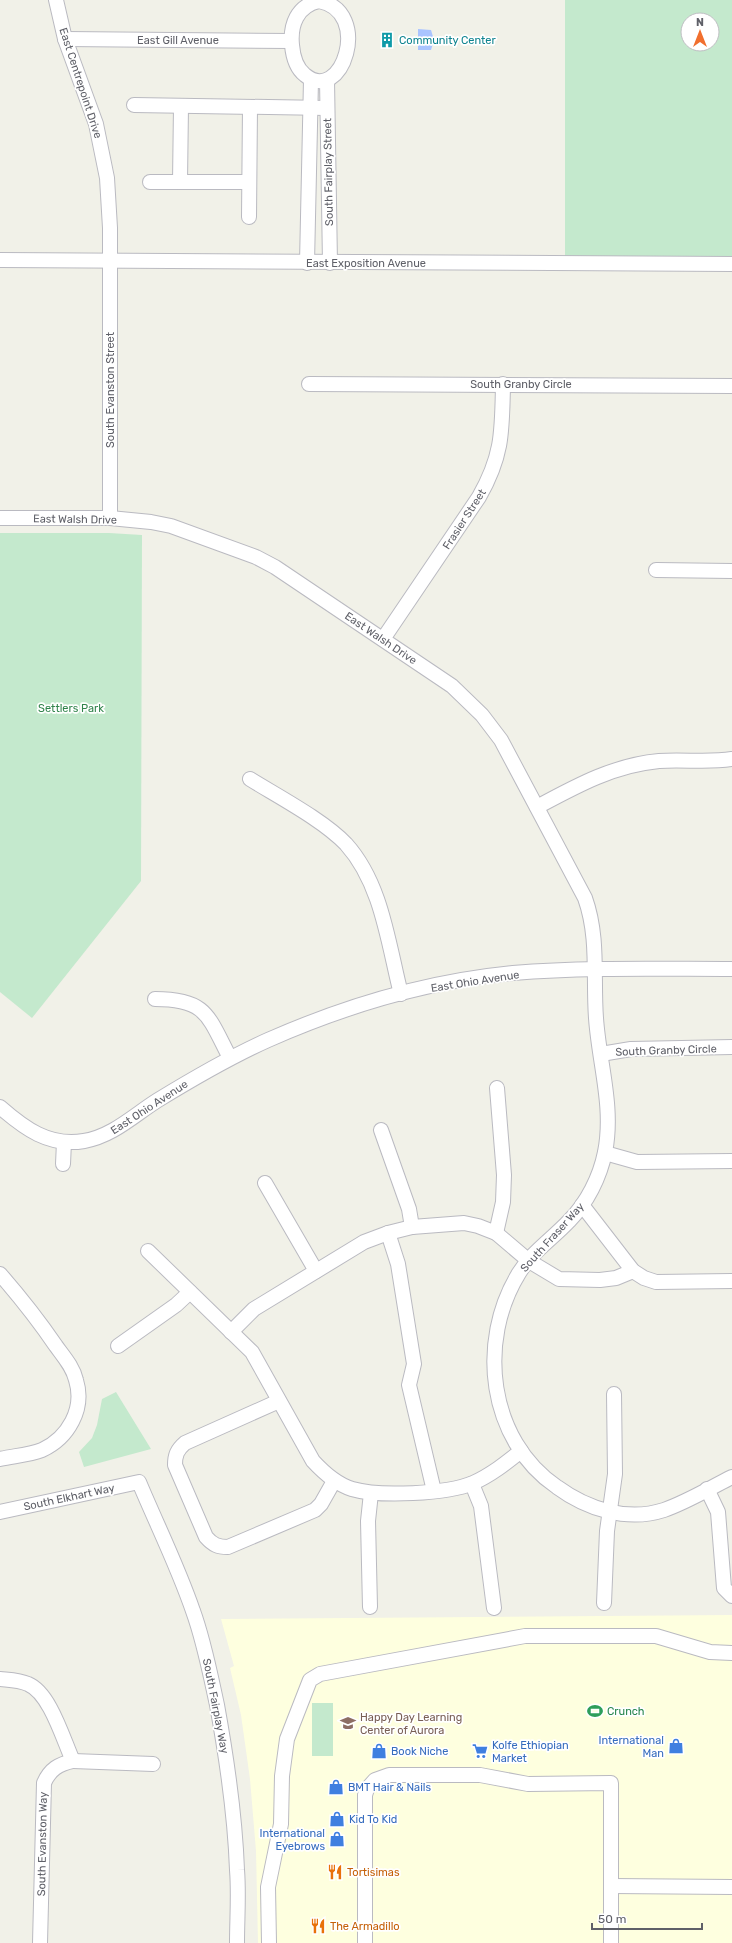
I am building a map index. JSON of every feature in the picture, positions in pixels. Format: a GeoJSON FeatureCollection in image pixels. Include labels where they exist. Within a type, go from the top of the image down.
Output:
{"type":"FeatureCollection","features":[{"type":"Feature","properties":{"kind":"street","name":"East Centrepoint Drive"},"geometry":{"type":"LineString","coordinates":[[56,0],[66,39],[94,118],[106,169],[110,210],[110,261]]}},
{"type":"Feature","properties":{"kind":"street"},"geometry":{"type":"LineString","coordinates":[[310,2],[329,2],[337,9],[343,18],[348,41],[344,62],[337,73],[327,80],[319,82],[311,80],[296,65],[291,41],[294,20],[300,10],[310,2]]}},
{"type":"Feature","properties":{"kind":"street","name":"East Gill Avenue"},"geometry":{"type":"LineString","coordinates":[[66,39],[291,41]]}},
{"type":"Feature","properties":{"kind":"street","name":"South Fairplay Street"},"geometry":{"type":"LineString","coordinates":[[306,263],[311,80]]}},
{"type":"Feature","properties":{"kind":"street","name":"South Fairplay Street"},"geometry":{"type":"LineString","coordinates":[[327,80],[330,263]]}},
{"type":"Feature","properties":{"kind":"street"},"geometry":{"type":"LineString","coordinates":[[134,105],[327,108]]}},
{"type":"Feature","properties":{"kind":"street"},"geometry":{"type":"LineString","coordinates":[[180,182],[181,106]]}},
{"type":"Feature","properties":{"kind":"street"},"geometry":{"type":"LineString","coordinates":[[249,218],[250,107]]}},
{"type":"Feature","properties":{"kind":"street"},"geometry":{"type":"LineString","coordinates":[[150,182],[249,182]]}},
{"type":"Feature","properties":{"kind":"street","name":"East Exposition Avenue"},"geometry":{"type":"LineString","coordinates":[[0,260],[306,263],[732,264]]}},
{"type":"Feature","properties":{"kind":"street","name":"South Evanston Street"},"geometry":{"type":"LineString","coordinates":[[110,261],[110,518]]}},
{"type":"Feature","properties":{"kind":"street","name":"South Granby Circle"},"geometry":{"type":"LineString","coordinates":[[309,384],[732,386]]}},
{"type":"Feature","properties":{"kind":"street","name":"Frasier Street"},"geometry":{"type":"LineString","coordinates":[[383,639],[480,497],[490,479],[497,459],[502,431],[503,384]]}},
{"type":"Feature","properties":{"kind":"street","name":"East Walsh Drive"},"geometry":{"type":"LineString","coordinates":[[0,518],[110,518],[150,522],[171,526],[256,557],[275,566],[452,686],[482,715],[501,740],[585,898],[594,928],[595,970]]}},
{"type":"Feature","properties":{"kind":"street"},"geometry":{"type":"LineString","coordinates":[[656,570],[732,570]]}},
{"type":"Feature","properties":{"kind":"street"},"geometry":{"type":"LineString","coordinates":[[537,807],[579,784],[608,772],[639,764],[660,761],[732,759]]}},
{"type":"Feature","properties":{"kind":"street"},"geometry":{"type":"LineString","coordinates":[[250,779],[329,830],[345,844],[359,860],[372,884],[377,898],[401,994]]}},
{"type":"Feature","properties":{"kind":"street","name":"East Ohio Avenue"},"geometry":{"type":"LineString","coordinates":[[0,1107],[33,1133],[50,1139],[64,1142],[99,1138],[115,1130],[167,1094],[230,1058],[306,1024],[345,1010],[401,994],[483,977],[514,973],[595,970],[732,969]]}},
{"type":"Feature","properties":{"kind":"street","name":"South Fraser Way"},"geometry":{"type":"LineString","coordinates":[[595,970],[596,1019],[608,1108],[608,1131],[605,1153],[598,1176],[582,1205],[570,1221],[529,1261],[508,1294],[499,1318],[494,1359],[495,1384],[501,1408],[510,1432],[534,1466],[552,1484],[572,1498],[589,1506],[610,1512],[626,1514],[664,1510],[732,1477]]}},
{"type":"Feature","properties":{"kind":"street"},"geometry":{"type":"LineString","coordinates":[[155,1000],[183,1001],[196,1006],[212,1023],[230,1058]]}},
{"type":"Feature","properties":{"kind":"street","name":"South Granby Circle"},"geometry":{"type":"LineString","coordinates":[[601,1054],[631,1049],[732,1047]]}},
{"type":"Feature","properties":{"kind":"street"},"geometry":{"type":"LineString","coordinates":[[496,1233],[503,1202],[504,1175],[497,1088]]}},
{"type":"Feature","properties":{"kind":"street"},"geometry":{"type":"LineString","coordinates":[[381,1130],[409,1209],[412,1227]]}},
{"type":"Feature","properties":{"kind":"street"},"geometry":{"type":"LineString","coordinates":[[63,1164],[64,1142]]}},
{"type":"Feature","properties":{"kind":"street"},"geometry":{"type":"LineString","coordinates":[[605,1153],[637,1162],[732,1161]]}},
{"type":"Feature","properties":{"kind":"street"},"geometry":{"type":"LineString","coordinates":[[265,1182],[316,1271]]}},
{"type":"Feature","properties":{"kind":"street"},"geometry":{"type":"LineString","coordinates":[[582,1205],[633,1271],[644,1278],[656,1282],[732,1281]]}},
{"type":"Feature","properties":{"kind":"street"},"geometry":{"type":"LineString","coordinates":[[231,1332],[254,1309],[364,1242],[388,1233],[412,1227],[464,1223],[478,1226],[496,1233],[529,1261],[558,1279],[600,1280],[616,1278],[633,1271]]}},
{"type":"Feature","properties":{"kind":"street"},"geometry":{"type":"LineString","coordinates":[[388,1233],[398,1264],[414,1364],[409,1385],[434,1491]]}},
{"type":"Feature","properties":{"kind":"street"},"geometry":{"type":"LineString","coordinates":[[148,1251],[252,1352],[278,1401],[313,1461],[334,1481],[351,1489],[371,1493],[445,1491],[472,1484],[499,1469],[522,1450]]}},
{"type":"Feature","properties":{"kind":"street"},"geometry":{"type":"LineString","coordinates":[[0,1274],[38,1320],[71,1367],[77,1380],[78,1396],[76,1411],[71,1423],[64,1434],[52,1444],[40,1450],[0,1459]]}},
{"type":"Feature","properties":{"kind":"street"},"geometry":{"type":"LineString","coordinates":[[118,1346],[176,1305],[190,1292]]}},
{"type":"Feature","properties":{"kind":"street"},"geometry":{"type":"LineString","coordinates":[[604,1604],[610,1512],[615,1474],[614,1394]]}},
{"type":"Feature","properties":{"kind":"street"},"geometry":{"type":"LineString","coordinates":[[278,1401],[185,1443],[179,1448],[175,1456],[175,1465],[206,1537],[211,1543],[219,1548],[228,1548],[315,1510],[321,1504],[334,1481]]}},
{"type":"Feature","properties":{"kind":"street","name":"South Elkhart Way"},"geometry":{"type":"LineString","coordinates":[[0,1512],[139,1482]]}},
{"type":"Feature","properties":{"kind":"street","name":"South Fairplay Way"},"geometry":{"type":"LineString","coordinates":[[139,1482],[178,1568],[207,1657],[224,1741],[233,1806],[238,1872],[238,1943]]}},
{"type":"Feature","properties":{"kind":"street"},"geometry":{"type":"LineString","coordinates":[[472,1484],[481,1506],[494,1608]]}},
{"type":"Feature","properties":{"kind":"street"},"geometry":{"type":"LineString","coordinates":[[707,1489],[718,1512],[724,1588],[732,1596]]}},
{"type":"Feature","properties":{"kind":"street"},"geometry":{"type":"LineString","coordinates":[[370,1607],[368,1520],[371,1493]]}},
{"type":"Feature","properties":{"kind":"street"},"geometry":{"type":"LineString","coordinates":[[269,1943],[268,1887],[281,1824],[283,1760],[287,1739],[310,1680],[320,1674],[525,1636],[656,1636],[710,1652],[732,1653]]}},
{"type":"Feature","properties":{"kind":"street"},"geometry":{"type":"LineString","coordinates":[[0,1679],[16,1680],[29,1684],[37,1689],[46,1699],[73,1761],[153,1764]]}},
{"type":"Feature","properties":{"kind":"street","name":"South Evanston Way"},"geometry":{"type":"LineString","coordinates":[[40,1943],[44,1783],[53,1769],[63,1763],[73,1761]]}},
{"type":"Feature","properties":{"kind":"street"},"geometry":{"type":"LineString","coordinates":[[365,1943],[365,1795],[371,1783],[385,1775],[480,1775],[528,1784],[610,1783],[611,1943]]}},
{"type":"Feature","properties":{"kind":"street"},"geometry":{"type":"LineString","coordinates":[[610,1886],[732,1887]]}},
{"type":"Feature","properties":{"kind":"shaded area"},"geometry":{"type":"Polygon","coordinates":[[[732,1615],[732,1943],[258,1943],[256,1851],[250,1779],[241,1715],[230,1668],[234,1666],[221,1619],[732,1615]]]}},
{"type":"Feature","properties":{"kind":"green space"},"geometry":{"type":"Polygon","coordinates":[[[565,0],[732,0],[732,264],[565,264],[565,0]]]}},
{"type":"Feature","properties":{"kind":"green space","name":"Settlers Park"},"geometry":{"type":"Polygon","coordinates":[[[0,533],[109,533],[142,535],[141,881],[32,1018],[0,992],[0,533]]]}},
{"type":"Feature","properties":{"kind":"green space"},"geometry":{"type":"Polygon","coordinates":[[[116,1392],[151,1449],[84,1467],[79,1452],[92,1438],[97,1425],[102,1399],[116,1392]]]}},
{"type":"Feature","properties":{"kind":"green space"},"geometry":{"type":"Polygon","coordinates":[[[312,1703],[333,1703],[333,1756],[312,1756],[312,1703]]]}},
{"type":"Feature","properties":{"kind":"water"},"geometry":{"type":"Polygon","coordinates":[[[418,29],[431,30],[434,40],[431,50],[418,50],[418,29]]]}},
{"type":"Feature","properties":{"kind":"place","name":"Community Center"},"geometry":{"type":"Point","coordinates":[387,40]}},
{"type":"Feature","properties":{"kind":"place","name":"Crunch"},"geometry":{"type":"Point","coordinates":[595,1711]}},
{"type":"Feature","properties":{"kind":"place","name":"Happy Day Learning Center of Aurora"},"geometry":{"type":"Point","coordinates":[348,1723]}},
{"type":"Feature","properties":{"kind":"place","name":"International Man"},"geometry":{"type":"Point","coordinates":[676,1746]}},
{"type":"Feature","properties":{"kind":"place","name":"Book Niche"},"geometry":{"type":"Point","coordinates":[379,1751]}},
{"type":"Feature","properties":{"kind":"place","name":"Kolfe Ethiopian Market"},"geometry":{"type":"Point","coordinates":[480,1751]}},
{"type":"Feature","properties":{"kind":"place","name":"BMT Hair & Nails"},"geometry":{"type":"Point","coordinates":[336,1787]}},
{"type":"Feature","properties":{"kind":"place","name":"Kid To Kid"},"geometry":{"type":"Point","coordinates":[337,1819]}},
{"type":"Feature","properties":{"kind":"place","name":"International Eyebrows"},"geometry":{"type":"Point","coordinates":[337,1839]}},
{"type":"Feature","properties":{"kind":"place","name":"Tortisimas"},"geometry":{"type":"Point","coordinates":[335,1872]}},
{"type":"Feature","properties":{"kind":"place","name":"The Armadillo"},"geometry":{"type":"Point","coordinates":[318,1926]}}]}
